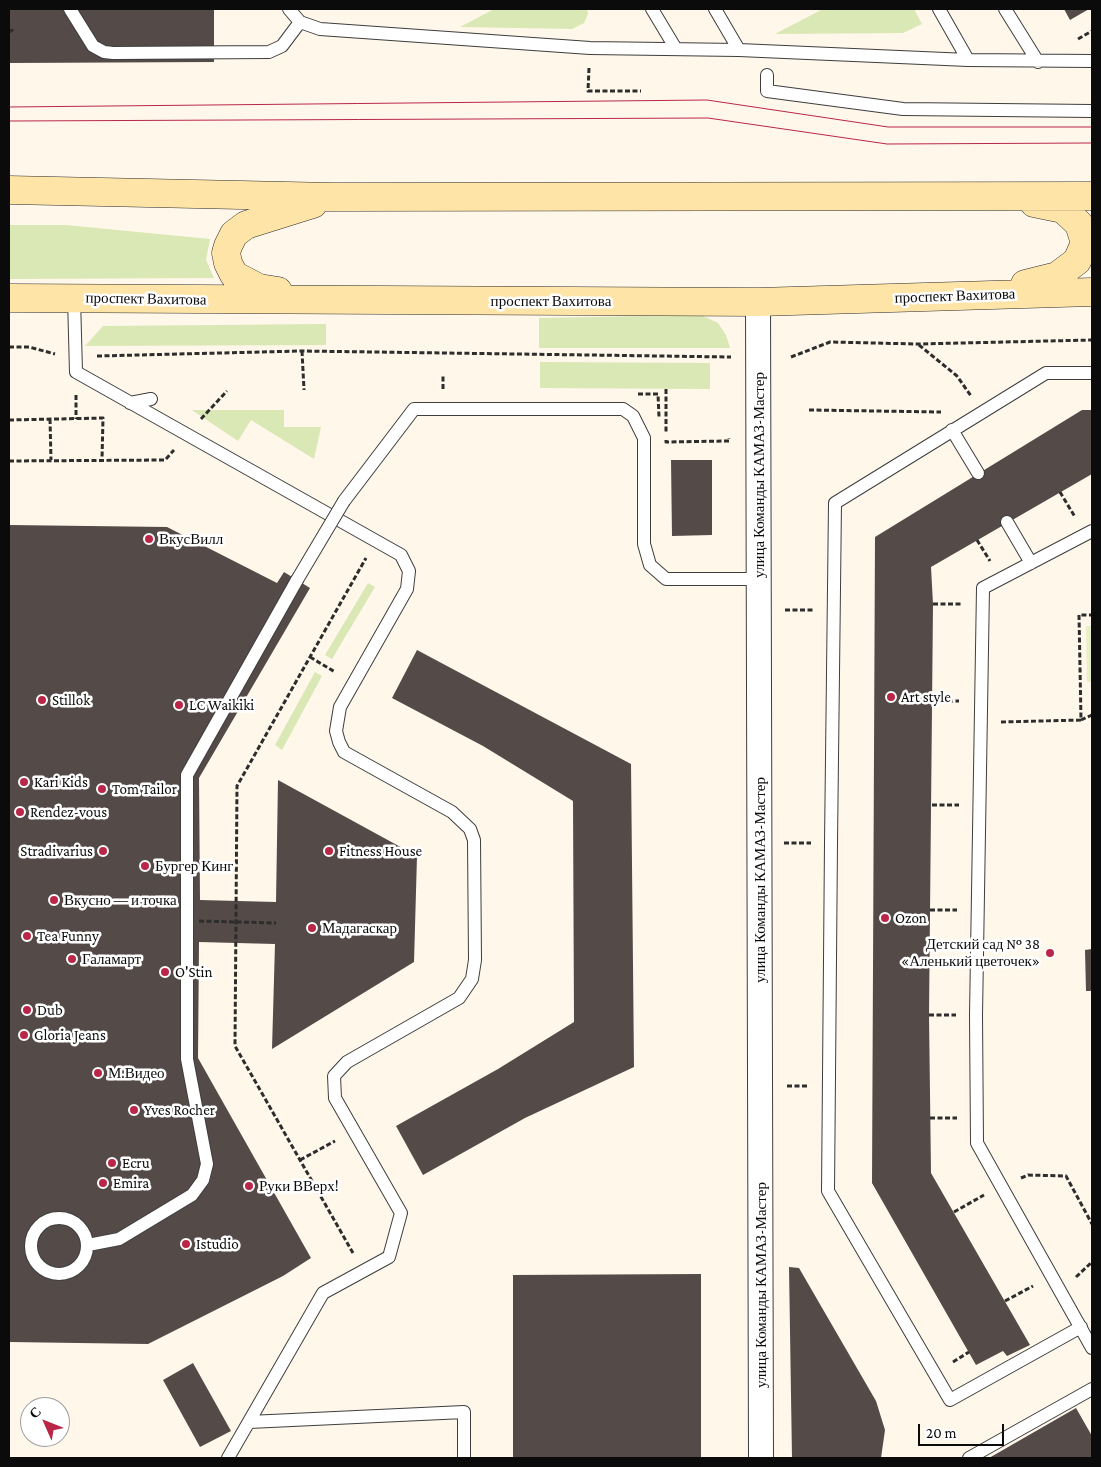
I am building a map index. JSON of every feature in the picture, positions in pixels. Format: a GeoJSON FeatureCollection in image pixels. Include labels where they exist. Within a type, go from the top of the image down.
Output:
{"type":"FeatureCollection","features":[{"type":"Feature","properties":{"kind":"main road"},"geometry":{"type":"LineString","coordinates":[[9,190],[334,198],[1092,196]]}},
{"type":"Feature","properties":{"kind":"main road"},"geometry":{"type":"LineString","coordinates":[[987,294],[1057,276],[1077,261],[1085,243],[1079,224],[1063,209],[997,195]]}},
{"type":"Feature","properties":{"kind":"main road"},"geometry":{"type":"LineString","coordinates":[[324,300],[259,288],[243,281],[234,275],[228,264],[226,253],[234,234],[246,225],[334,198]]}},
{"type":"Feature","properties":{"kind":"main road","name":"проспект Вахитова"},"geometry":{"type":"LineString","coordinates":[[9,298],[758,302],[1092,292]]}},
{"type":"Feature","properties":{"kind":"street","name":"улица Команды КАМАЗ-Мастер"},"geometry":{"type":"LineString","coordinates":[[758,302],[761,1458]]}},
{"type":"Feature","properties":{"kind":"lane"},"geometry":{"type":"LineString","coordinates":[[70,9],[93,46],[104,52],[113,53],[269,52],[282,46],[300,22]]}},
{"type":"Feature","properties":{"kind":"lane"},"geometry":{"type":"LineString","coordinates":[[288,9],[300,22],[320,30],[590,48],[739,50],[1038,62],[1092,60]]}},
{"type":"Feature","properties":{"kind":"lane"},"geometry":{"type":"LineString","coordinates":[[652,9],[676,49]]}},
{"type":"Feature","properties":{"kind":"lane"},"geometry":{"type":"LineString","coordinates":[[715,9],[739,50]]}},
{"type":"Feature","properties":{"kind":"lane"},"geometry":{"type":"LineString","coordinates":[[940,9],[968,60]]}},
{"type":"Feature","properties":{"kind":"lane"},"geometry":{"type":"LineString","coordinates":[[1005,9],[1038,62]]}},
{"type":"Feature","properties":{"kind":"lane"},"geometry":{"type":"LineString","coordinates":[[767,75],[767,91],[903,109],[1092,111]]}},
{"type":"Feature","properties":{"kind":"lane"},"geometry":{"type":"LineString","coordinates":[[74,298],[76,372],[401,555],[406,563],[409,580],[407,589],[340,707],[336,732],[344,752],[452,812],[470,829],[475,852],[475,960],[472,979],[459,998],[347,1062],[334,1076],[335,1098],[401,1213],[389,1257],[323,1293],[228,1458]]}},
{"type":"Feature","properties":{"kind":"lane"},"geometry":{"type":"LineString","coordinates":[[1081,1327],[950,1400],[828,1191],[831,843],[835,503],[1046,373],[1092,373]]}},
{"type":"Feature","properties":{"kind":"lane"},"geometry":{"type":"LineString","coordinates":[[130,403],[151,399]]}},
{"type":"Feature","properties":{"kind":"lane"},"geometry":{"type":"LineString","coordinates":[[88,1245],[119,1240],[192,1195],[203,1180],[208,1164],[187,1059],[187,776],[297,580],[344,501],[414,409],[623,408],[634,416],[644,438],[644,544],[650,565],[666,579],[759,579]]}},
{"type":"Feature","properties":{"kind":"lane"},"geometry":{"type":"LineString","coordinates":[[952,430],[978,474]]}},
{"type":"Feature","properties":{"kind":"lane"},"geometry":{"type":"LineString","coordinates":[[1007,522],[1031,563]]}},
{"type":"Feature","properties":{"kind":"lane"},"geometry":{"type":"LineString","coordinates":[[1092,532],[983,588],[976,1014],[977,1143],[1092,1348]]}},
{"type":"Feature","properties":{"kind":"lane"},"geometry":{"type":"LineString","coordinates":[[57,1218],[66,1218],[81,1228],[88,1245],[82,1263],[66,1274],[48,1272],[40,1267],[31,1251],[31,1241],[40,1225],[57,1218]]}},
{"type":"Feature","properties":{"kind":"lane"},"geometry":{"type":"LineString","coordinates":[[969,1458],[1092,1390]]}},
{"type":"Feature","properties":{"kind":"lane"},"geometry":{"type":"LineString","coordinates":[[249,1422],[464,1412],[464,1458]]}},
{"type":"Feature","properties":{"kind":"path"},"geometry":{"type":"LineString","coordinates":[[9,32],[14,29]]}},
{"type":"Feature","properties":{"kind":"path"},"geometry":{"type":"LineString","coordinates":[[589,76],[588,91],[641,91]]}},
{"type":"Feature","properties":{"kind":"path"},"geometry":{"type":"LineString","coordinates":[[791,357],[830,342],[918,344],[1092,340]]}},
{"type":"Feature","properties":{"kind":"path"},"geometry":{"type":"LineString","coordinates":[[918,344],[958,376]]}},
{"type":"Feature","properties":{"kind":"path"},"geometry":{"type":"LineString","coordinates":[[9,347],[29,347],[57,355]]}},
{"type":"Feature","properties":{"kind":"path"},"geometry":{"type":"LineString","coordinates":[[302,352],[304,390]]}},
{"type":"Feature","properties":{"kind":"path"},"geometry":{"type":"LineString","coordinates":[[95,356],[302,352],[730,357],[729,366]]}},
{"type":"Feature","properties":{"kind":"path"},"geometry":{"type":"LineString","coordinates":[[666,389],[666,442],[729,441],[729,432]]}},
{"type":"Feature","properties":{"kind":"path"},"geometry":{"type":"LineString","coordinates":[[9,461],[165,460],[227,391]]}},
{"type":"Feature","properties":{"kind":"path"},"geometry":{"type":"LineString","coordinates":[[629,394],[658,394],[659,423]]}},
{"type":"Feature","properties":{"kind":"path"},"geometry":{"type":"LineString","coordinates":[[809,410],[941,412],[952,430]]}},
{"type":"Feature","properties":{"kind":"path"},"geometry":{"type":"LineString","coordinates":[[9,420],[103,418],[102,459]]}},
{"type":"Feature","properties":{"kind":"path"},"geometry":{"type":"LineString","coordinates":[[50,419],[50,460]]}},
{"type":"Feature","properties":{"kind":"path"},"geometry":{"type":"LineString","coordinates":[[364,1271],[235,1046],[237,786],[376,541]]}},
{"type":"Feature","properties":{"kind":"path"},"geometry":{"type":"LineString","coordinates":[[933,604],[983,604]]}},
{"type":"Feature","properties":{"kind":"path"},"geometry":{"type":"LineString","coordinates":[[759,610],[834,610]]}},
{"type":"Feature","properties":{"kind":"path"},"geometry":{"type":"LineString","coordinates":[[1081,720],[1079,615],[1092,615]]}},
{"type":"Feature","properties":{"kind":"path"},"geometry":{"type":"LineString","coordinates":[[310,658],[354,683]]}},
{"type":"Feature","properties":{"kind":"path"},"geometry":{"type":"LineString","coordinates":[[933,701],[981,702]]}},
{"type":"Feature","properties":{"kind":"path"},"geometry":{"type":"LineString","coordinates":[[981,723],[1081,720],[1092,715]]}},
{"type":"Feature","properties":{"kind":"path"},"geometry":{"type":"LineString","coordinates":[[932,805],[980,806]]}},
{"type":"Feature","properties":{"kind":"path"},"geometry":{"type":"LineString","coordinates":[[760,843],[831,843]]}},
{"type":"Feature","properties":{"kind":"path"},"geometry":{"type":"LineString","coordinates":[[930,910],[978,910]]}},
{"type":"Feature","properties":{"kind":"path"},"geometry":{"type":"LineString","coordinates":[[199,921],[276,923]]}},
{"type":"Feature","properties":{"kind":"path"},"geometry":{"type":"LineString","coordinates":[[929,1014],[976,1014]]}},
{"type":"Feature","properties":{"kind":"path"},"geometry":{"type":"LineString","coordinates":[[760,1086],[829,1086]]}},
{"type":"Feature","properties":{"kind":"path"},"geometry":{"type":"LineString","coordinates":[[300,1160],[353,1130]]}},
{"type":"Feature","properties":{"kind":"path"},"geometry":{"type":"LineString","coordinates":[[1005,1302],[1051,1276]]}},
{"type":"Feature","properties":{"kind":"green space"},"geometry":{"type":"Polygon","coordinates":[[[494,9],[587,9],[588,14],[584,23],[572,29],[460,27],[494,9]]]}},
{"type":"Feature","properties":{"kind":"green space"},"geometry":{"type":"Polygon","coordinates":[[[823,9],[914,9],[922,24],[903,33],[775,34],[823,9]]]}},
{"type":"Feature","properties":{"kind":"green space"},"geometry":{"type":"Polygon","coordinates":[[[9,225],[66,225],[210,239],[206,260],[214,278],[9,279],[9,225]]]}},
{"type":"Feature","properties":{"kind":"green space"},"geometry":{"type":"Polygon","coordinates":[[[701,315],[718,323],[726,335],[730,348],[539,348],[539,318],[701,315]]]}},
{"type":"Feature","properties":{"kind":"green space"},"geometry":{"type":"Polygon","coordinates":[[[326,324],[326,345],[85,346],[103,326],[326,324]]]}},
{"type":"Feature","properties":{"kind":"green space"},"geometry":{"type":"Polygon","coordinates":[[[540,362],[710,363],[710,389],[540,388],[540,362]]]}},
{"type":"Feature","properties":{"kind":"green space"},"geometry":{"type":"Polygon","coordinates":[[[192,410],[284,410],[284,427],[321,427],[314,459],[251,420],[238,441],[192,410]]]}},
{"type":"Feature","properties":{"kind":"green space"},"geometry":{"type":"Polygon","coordinates":[[[368,583],[375,587],[332,659],[325,655],[368,583]]]}},
{"type":"Feature","properties":{"kind":"green space"},"geometry":{"type":"Polygon","coordinates":[[[1086,626],[1092,626],[1092,682],[1087,682],[1086,626]]]}},
{"type":"Feature","properties":{"kind":"green space"},"geometry":{"type":"Polygon","coordinates":[[[315,672],[322,676],[282,750],[275,745],[315,672]]]}},
{"type":"Feature","properties":{"kind":"building"},"geometry":{"type":"Polygon","coordinates":[[[9,9],[214,9],[214,62],[9,63],[9,9]]]}},
{"type":"Feature","properties":{"kind":"building"},"geometry":{"type":"Polygon","coordinates":[[[1064,9],[1089,9],[1070,20],[1064,9]]]}},
{"type":"Feature","properties":{"kind":"building"},"geometry":{"type":"Polygon","coordinates":[[[1082,410],[1092,410],[1092,474],[931,567],[933,604],[929,1015],[931,1173],[1030,1345],[1007,1356],[1003,1351],[976,1365],[872,1183],[875,537],[1082,410]]]}},
{"type":"Feature","properties":{"kind":"building"},"geometry":{"type":"Polygon","coordinates":[[[671,460],[712,460],[712,535],[672,536],[671,460]]]}},
{"type":"Feature","properties":{"kind":"building"},"geometry":{"type":"Polygon","coordinates":[[[9,525],[167,527],[277,583],[284,572],[310,588],[199,778],[200,900],[276,902],[278,780],[417,856],[414,962],[272,1049],[275,944],[199,942],[198,1058],[311,1258],[283,1276],[148,1344],[9,1342],[9,525]]]}},
{"type":"Feature","properties":{"kind":"building"},"geometry":{"type":"Polygon","coordinates":[[[417,650],[631,764],[634,1067],[525,1118],[423,1175],[396,1126],[498,1069],[574,1022],[573,801],[483,746],[392,698],[417,650]]]}},
{"type":"Feature","properties":{"kind":"building"},"geometry":{"type":"Polygon","coordinates":[[[1092,949],[1092,991],[1086,991],[1085,950],[1092,949]]]}},
{"type":"Feature","properties":{"kind":"building"},"geometry":{"type":"Polygon","coordinates":[[[789,1267],[799,1268],[876,1401],[885,1430],[881,1458],[792,1458],[789,1267]]]}},
{"type":"Feature","properties":{"kind":"building"},"geometry":{"type":"Polygon","coordinates":[[[701,1274],[701,1458],[513,1458],[513,1275],[701,1274]]]}},
{"type":"Feature","properties":{"kind":"building"},"geometry":{"type":"Polygon","coordinates":[[[193,1363],[231,1431],[200,1447],[163,1380],[193,1363]]]}},
{"type":"Feature","properties":{"kind":"building"},"geometry":{"type":"Polygon","coordinates":[[[1076,1408],[1092,1436],[1092,1458],[989,1458],[1076,1408]]]}},
{"type":"Feature","properties":{"kind":"tram line"},"geometry":{"type":"LineString","coordinates":[[9,107],[707,100],[888,127],[1092,127]]}},
{"type":"Feature","properties":{"kind":"tram line"},"geometry":{"type":"LineString","coordinates":[[9,121],[708,118],[887,144],[1092,143]]}},
{"type":"Feature","properties":{"kind":"place","name":"ВкусВилл"},"geometry":{"type":"Point","coordinates":[149,539]}},
{"type":"Feature","properties":{"kind":"place","name":"Art style"},"geometry":{"type":"Point","coordinates":[891,697]}},
{"type":"Feature","properties":{"kind":"place","name":"Stillok"},"geometry":{"type":"Point","coordinates":[42,700]}},
{"type":"Feature","properties":{"kind":"place","name":"LC Waikiki"},"geometry":{"type":"Point","coordinates":[179,705]}},
{"type":"Feature","properties":{"kind":"place","name":"Kari Kids"},"geometry":{"type":"Point","coordinates":[24,782]}},
{"type":"Feature","properties":{"kind":"place","name":"Tom Tailor"},"geometry":{"type":"Point","coordinates":[102,789]}},
{"type":"Feature","properties":{"kind":"place","name":"Rendez-vous"},"geometry":{"type":"Point","coordinates":[20,812]}},
{"type":"Feature","properties":{"kind":"place","name":"Stradivarius"},"geometry":{"type":"Point","coordinates":[103,851]}},
{"type":"Feature","properties":{"kind":"place","name":"Fitness House"},"geometry":{"type":"Point","coordinates":[329,851]}},
{"type":"Feature","properties":{"kind":"place","name":"Бургер Кинг"},"geometry":{"type":"Point","coordinates":[145,866]}},
{"type":"Feature","properties":{"kind":"place","name":"Вкусно — и точка"},"geometry":{"type":"Point","coordinates":[54,900]}},
{"type":"Feature","properties":{"kind":"place","name":"Ozon"},"geometry":{"type":"Point","coordinates":[885,918]}},
{"type":"Feature","properties":{"kind":"place","name":"Мадагаскар"},"geometry":{"type":"Point","coordinates":[312,928]}},
{"type":"Feature","properties":{"kind":"place","name":"Tea Funny"},"geometry":{"type":"Point","coordinates":[27,936]}},
{"type":"Feature","properties":{"kind":"place","name":"Детский сад № 38 «Аленький цветочек»"},"geometry":{"type":"Point","coordinates":[1050,953]}},
{"type":"Feature","properties":{"kind":"place","name":"Галамарт"},"geometry":{"type":"Point","coordinates":[72,959]}},
{"type":"Feature","properties":{"kind":"place","name":"O'Stin"},"geometry":{"type":"Point","coordinates":[165,972]}},
{"type":"Feature","properties":{"kind":"place","name":"Dub"},"geometry":{"type":"Point","coordinates":[27,1010]}},
{"type":"Feature","properties":{"kind":"place","name":"Gloria Jeans"},"geometry":{"type":"Point","coordinates":[24,1035]}},
{"type":"Feature","properties":{"kind":"place","name":"М.Видео"},"geometry":{"type":"Point","coordinates":[98,1073]}},
{"type":"Feature","properties":{"kind":"place","name":"Yves Rocher"},"geometry":{"type":"Point","coordinates":[134,1110]}},
{"type":"Feature","properties":{"kind":"place","name":"Ecru"},"geometry":{"type":"Point","coordinates":[112,1163]}},
{"type":"Feature","properties":{"kind":"place","name":"Emira"},"geometry":{"type":"Point","coordinates":[103,1183]}},
{"type":"Feature","properties":{"kind":"place","name":"Руки ВВерх!"},"geometry":{"type":"Point","coordinates":[249,1186]}},
{"type":"Feature","properties":{"kind":"place","name":"Istudio"},"geometry":{"type":"Point","coordinates":[186,1244]}}]}
